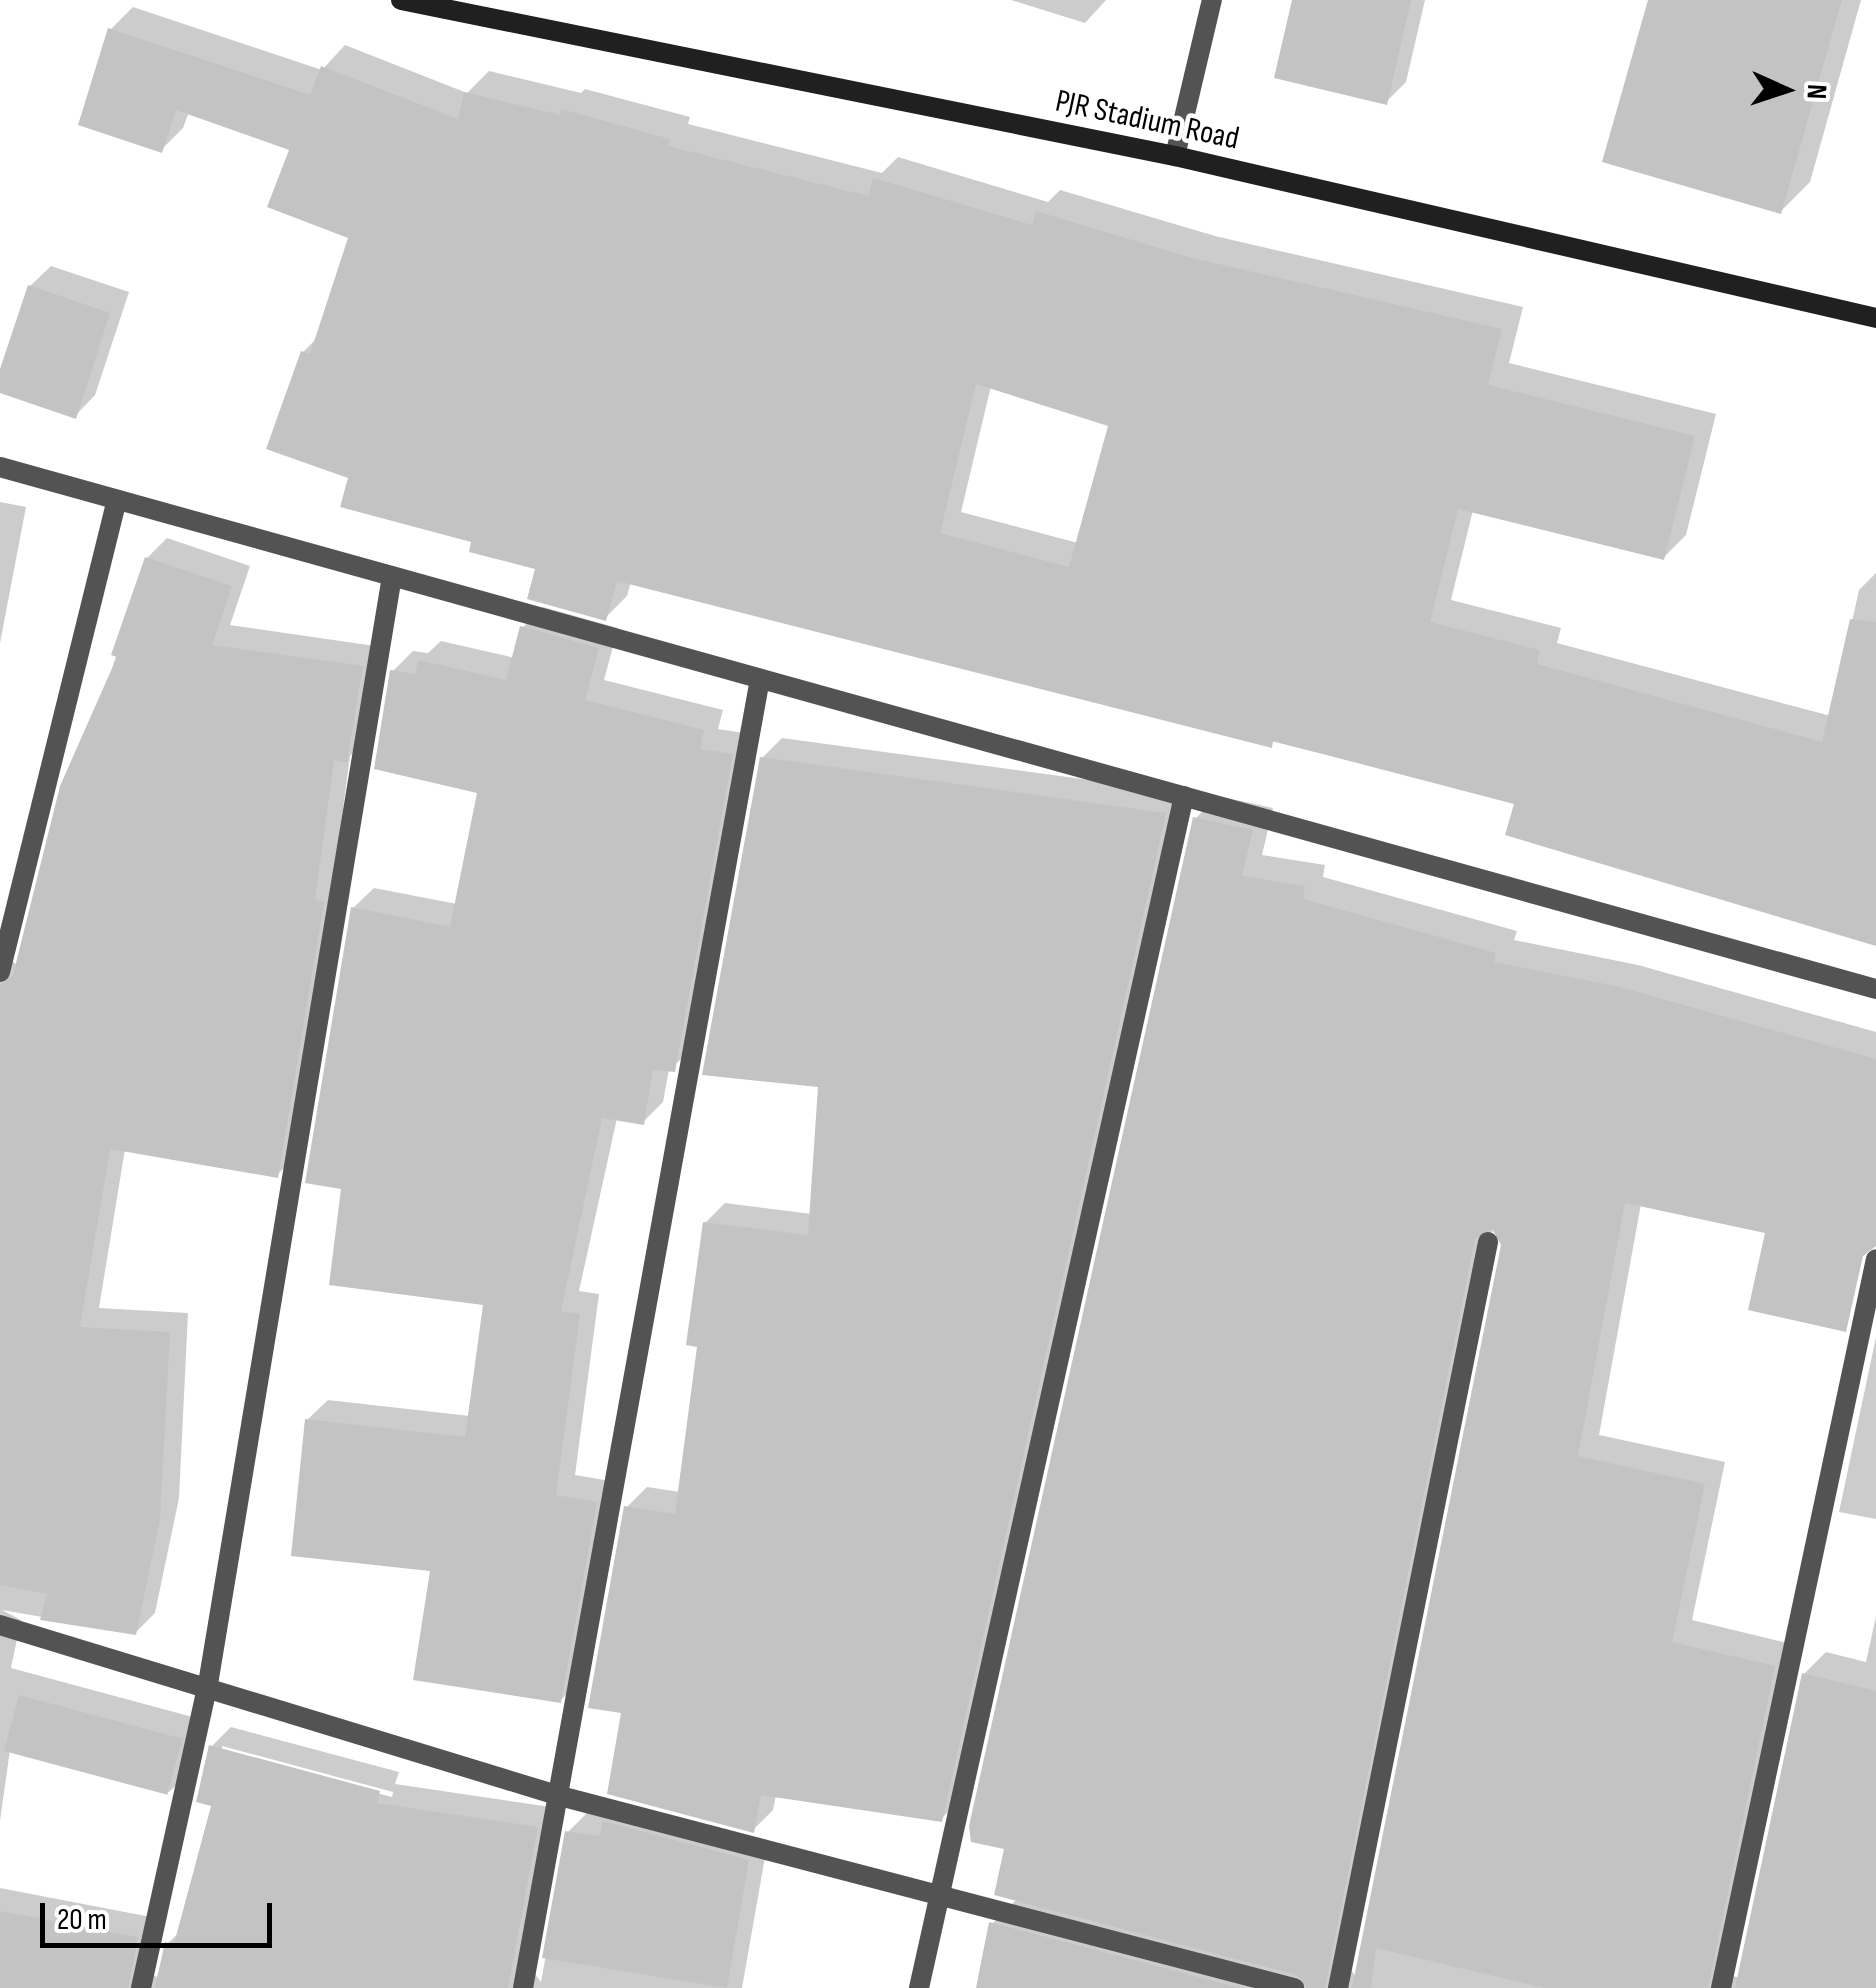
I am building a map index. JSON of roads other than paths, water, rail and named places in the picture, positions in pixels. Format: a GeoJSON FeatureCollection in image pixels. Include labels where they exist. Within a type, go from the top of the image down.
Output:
{"type":"FeatureCollection","features":[{"type":"Feature","properties":{"kind":"street","name":"PJR Stadium Road"},"geometry":{"type":"LineString","coordinates":[[401,0],[1175,156],[1876,318]]}},
{"type":"Feature","properties":{"kind":"street"},"geometry":{"type":"LineString","coordinates":[[1175,156],[1212,0]]}},
{"type":"Feature","properties":{"kind":"street"},"geometry":{"type":"LineString","coordinates":[[0,468],[1876,989]]}},
{"type":"Feature","properties":{"kind":"street"},"geometry":{"type":"LineString","coordinates":[[0,972],[117,500]]}},
{"type":"Feature","properties":{"kind":"street"},"geometry":{"type":"LineString","coordinates":[[141,1988],[208,1684],[392,576]]}},
{"type":"Feature","properties":{"kind":"street"},"geometry":{"type":"LineString","coordinates":[[523,1988],[760,679]]}},
{"type":"Feature","properties":{"kind":"street"},"geometry":{"type":"LineString","coordinates":[[919,1988],[936,1893],[1184,796]]}},
{"type":"Feature","properties":{"kind":"street"},"geometry":{"type":"LineString","coordinates":[[1338,1988],[1488,1242]]}},
{"type":"Feature","properties":{"kind":"street"},"geometry":{"type":"LineString","coordinates":[[1721,1988],[1876,1259]]}},
{"type":"Feature","properties":{"kind":"street"},"geometry":{"type":"LineString","coordinates":[[0,1625],[208,1684],[560,1796],[1294,1988]]}}]}
